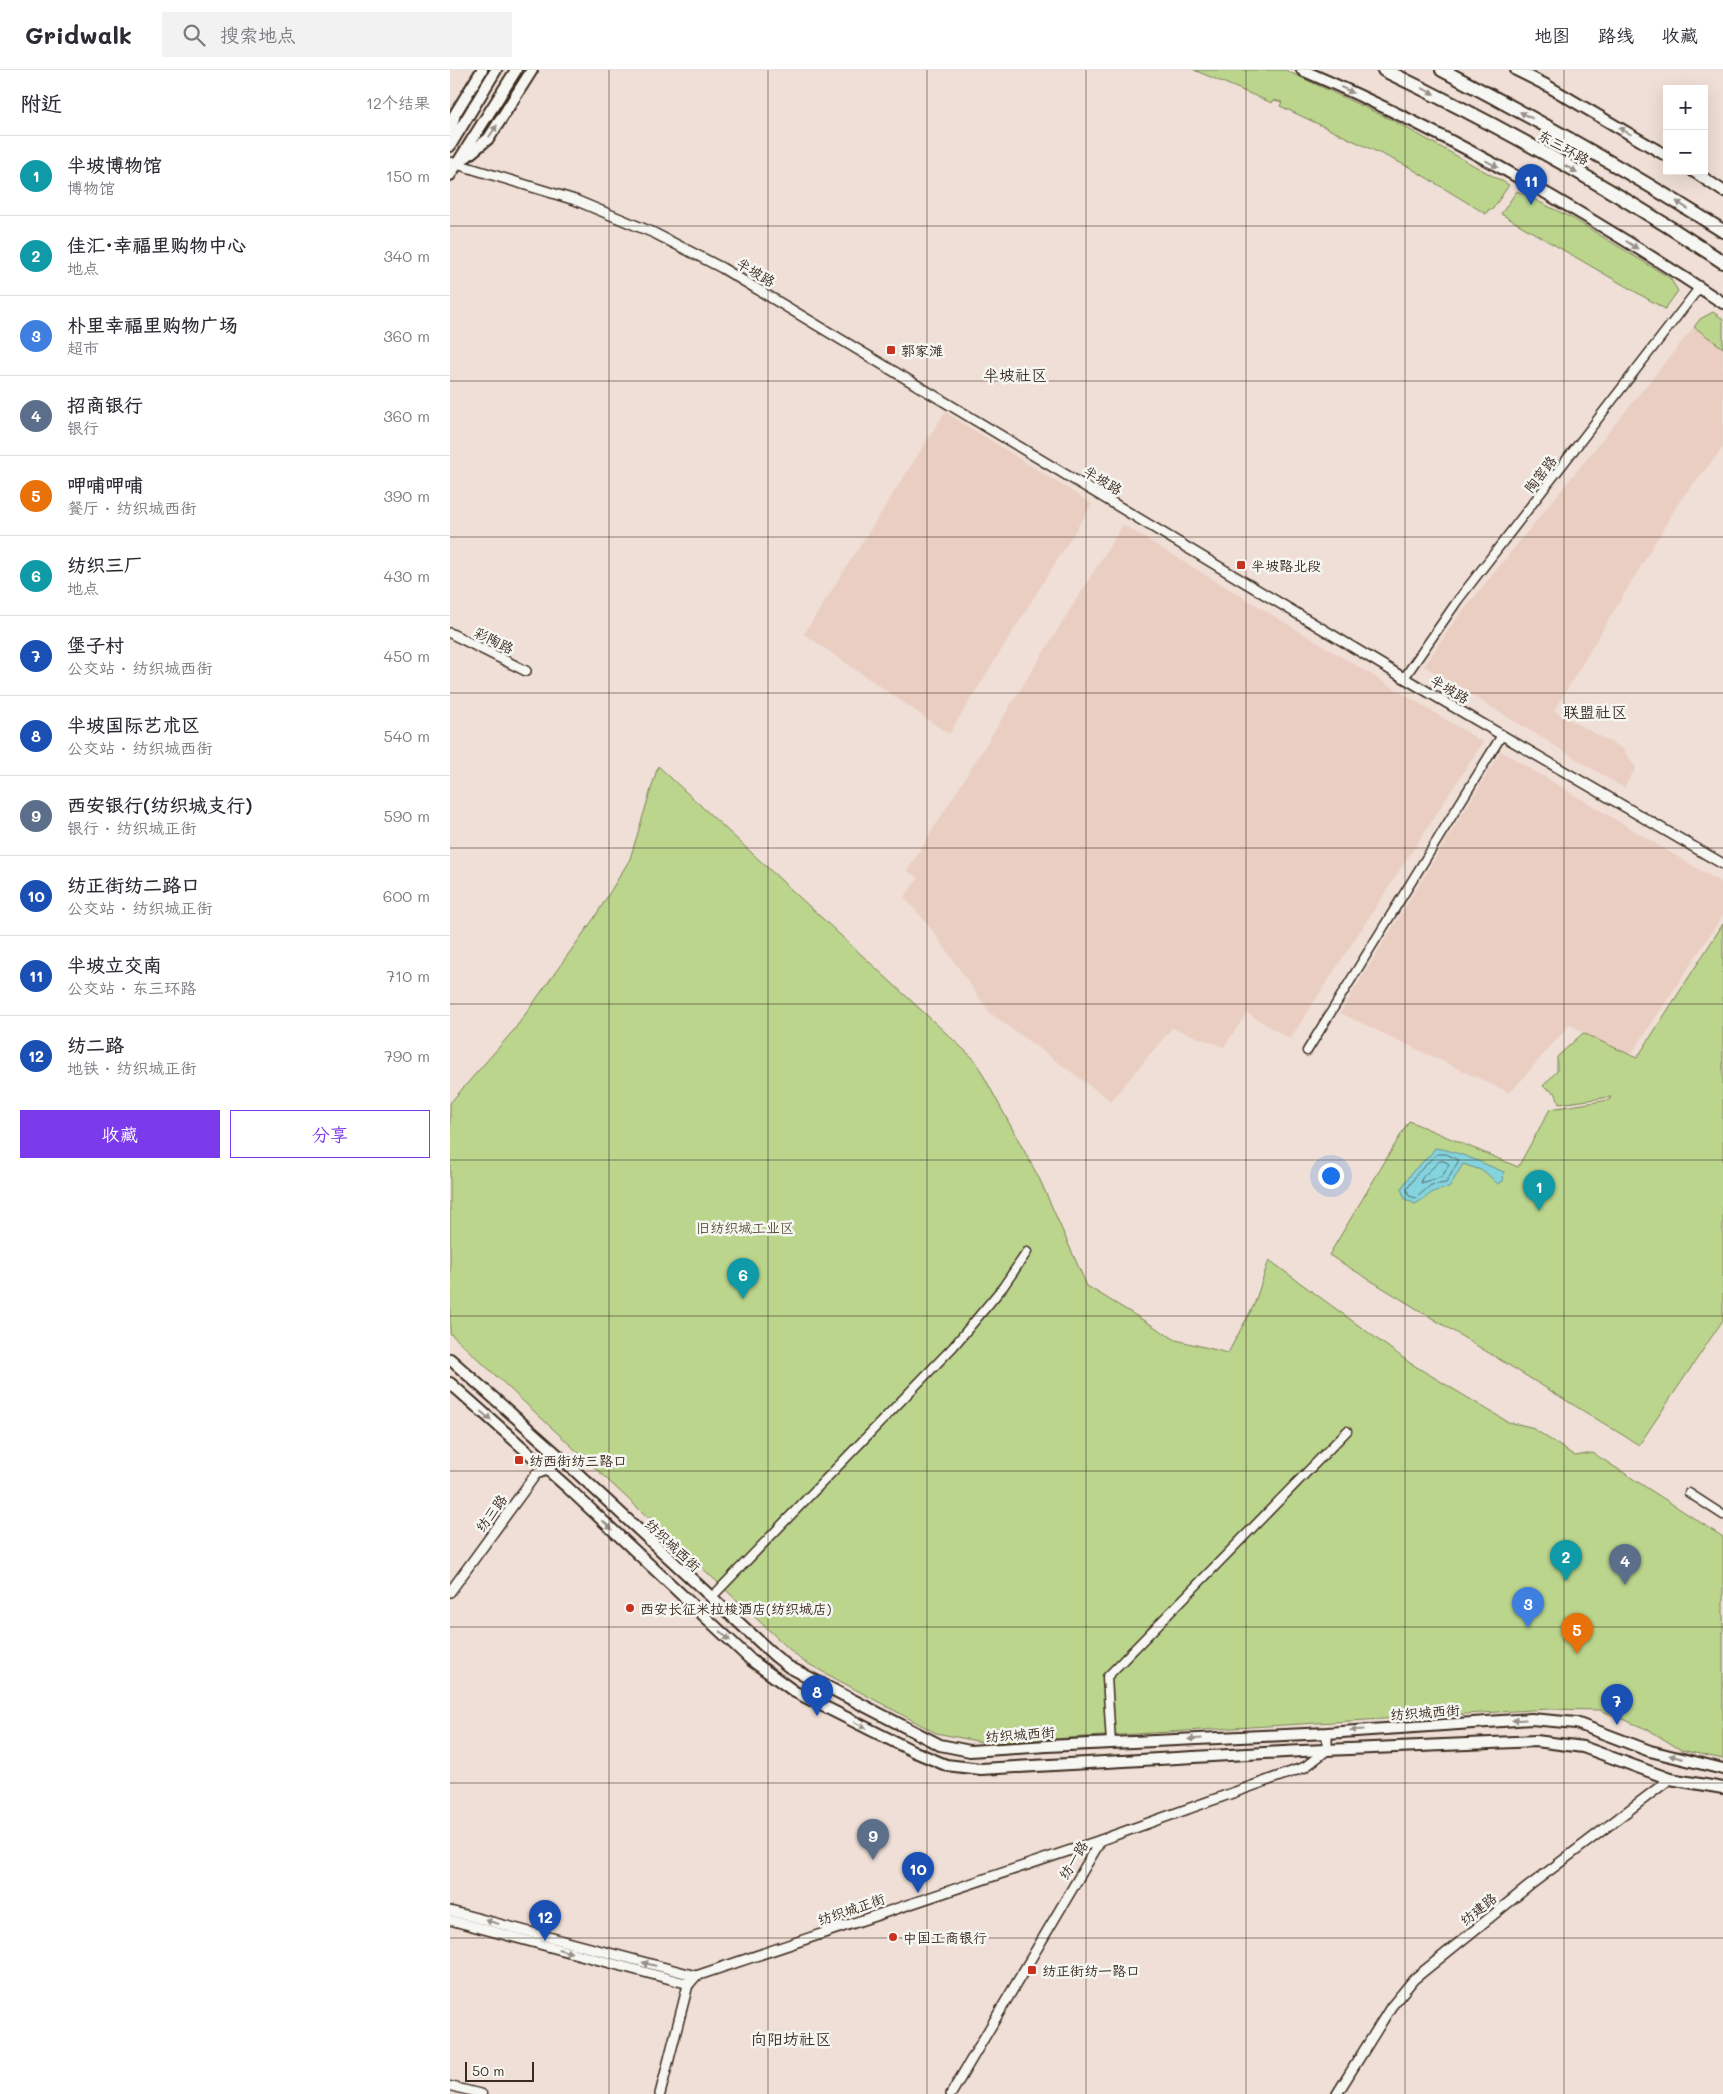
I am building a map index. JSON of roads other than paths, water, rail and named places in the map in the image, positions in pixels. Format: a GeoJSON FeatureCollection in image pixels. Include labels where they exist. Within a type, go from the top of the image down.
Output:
{"type":"FeatureCollection","features":[{"type":"Feature","properties":{"kind":"highway","name":"东三环路"},"geometry":{"type":"LineString","coordinates":[[1384,70],[1464,109],[1604,187],[1723,262]]}},
{"type":"Feature","properties":{"kind":"highway","name":"东三环路"},"geometry":{"type":"LineString","coordinates":[[1442,70],[1578,144],[1723,231]]}},
{"type":"Feature","properties":{"kind":"main road"},"geometry":{"type":"LineString","coordinates":[[450,132],[455,114],[482,70]]}},
{"type":"Feature","properties":{"kind":"main road"},"geometry":{"type":"LineString","coordinates":[[450,146],[496,70]]}},
{"type":"Feature","properties":{"kind":"main road"},"geometry":{"type":"LineString","coordinates":[[450,176],[454,163],[479,130],[516,70]]}},
{"type":"Feature","properties":{"kind":"main road"},"geometry":{"type":"LineString","coordinates":[[454,163],[489,138],[532,70]]}},
{"type":"Feature","properties":{"kind":"main road"},"geometry":{"type":"LineString","coordinates":[[1302,70],[1399,115],[1591,218],[1723,304]]}},
{"type":"Feature","properties":{"kind":"main road"},"geometry":{"type":"LineString","coordinates":[[1516,70],[1546,85],[1663,154]]}},
{"type":"Feature","properties":{"kind":"main road"},"geometry":{"type":"LineString","coordinates":[[1699,175],[1723,191]]}},
{"type":"Feature","properties":{"kind":"main road","name":"纺织城西街"},"geometry":{"type":"LineString","coordinates":[[450,1359],[560,1457],[710,1598],[789,1667],[940,1745],[957,1750],[984,1751],[1327,1733],[1531,1719],[1576,1723],[1650,1751],[1723,1769]]}},
{"type":"Feature","properties":{"kind":"main road"},"geometry":{"type":"LineString","coordinates":[[450,1383],[772,1677],[834,1713],[935,1762],[955,1767],[981,1769],[1327,1750],[1536,1741],[1583,1747],[1670,1779],[1723,1790]]}},
{"type":"Feature","properties":{"kind":"street","name":"半坡路"},"geometry":{"type":"LineString","coordinates":[[454,163],[575,200],[654,233],[722,268],[1404,678],[1723,864]]}},
{"type":"Feature","properties":{"kind":"street","name":"陶窑路"},"geometry":{"type":"LineString","coordinates":[[1404,678],[1458,600],[1699,288]]}},
{"type":"Feature","properties":{"kind":"street","name":"彩陶路"},"geometry":{"type":"LineString","coordinates":[[450,634],[526,671]]}},
{"type":"Feature","properties":{"kind":"street"},"geometry":{"type":"LineString","coordinates":[[1308,1050],[1502,735]]}},
{"type":"Feature","properties":{"kind":"street"},"geometry":{"type":"LineString","coordinates":[[710,1598],[958,1341],[1003,1287],[1027,1252]]}},
{"type":"Feature","properties":{"kind":"street"},"geometry":{"type":"LineString","coordinates":[[1111,1743],[1107,1677],[1347,1431]]}},
{"type":"Feature","properties":{"kind":"street","name":"纺三路"},"geometry":{"type":"LineString","coordinates":[[450,1592],[536,1474],[547,1470],[560,1457]]}},
{"type":"Feature","properties":{"kind":"street"},"geometry":{"type":"LineString","coordinates":[[1689,1494],[1723,1515]]}},
{"type":"Feature","properties":{"kind":"street"},"geometry":{"type":"LineString","coordinates":[[1327,1733],[1327,1750]]}},
{"type":"Feature","properties":{"kind":"street","name":"纺一路"},"geometry":{"type":"LineString","coordinates":[[951,2094],[1101,1840],[1306,1767],[1327,1750]]}},
{"type":"Feature","properties":{"kind":"street","name":"纺建路"},"geometry":{"type":"LineString","coordinates":[[1337,2094],[1391,2007],[1414,1979],[1529,1886],[1670,1779]]}},
{"type":"Feature","properties":{"kind":"street","name":"纺织城正街"},"geometry":{"type":"LineString","coordinates":[[691,1978],[1101,1840]]}},
{"type":"Feature","properties":{"kind":"street"},"geometry":{"type":"LineString","coordinates":[[450,1911],[691,1978]]}},
{"type":"Feature","properties":{"kind":"street"},"geometry":{"type":"LineString","coordinates":[[450,1920],[691,1978]]}},
{"type":"Feature","properties":{"kind":"street"},"geometry":{"type":"LineString","coordinates":[[660,2094],[691,1978]]}},
{"type":"Feature","properties":{"kind":"street"},"geometry":{"type":"LineString","coordinates":[[450,2086],[482,2094]]}},
{"type":"Feature","properties":{"kind":"water"},"geometry":{"type":"Polygon","coordinates":[[[1435,1148],[1461,1155],[1504,1172],[1503,1181],[1498,1184],[1484,1171],[1463,1164],[1449,1188],[1433,1192],[1415,1204],[1405,1199],[1401,1189],[1413,1171],[1435,1148]]]}},
{"type":"Feature","properties":{"kind":"place","name":"半坡立交南"},"geometry":{"type":"Point","coordinates":[1531,205]}},
{"type":"Feature","properties":{"kind":"place","name":"郭家滩"},"geometry":{"type":"Point","coordinates":[891,350]}},
{"type":"Feature","properties":{"kind":"place","name":"半坡路北段"},"geometry":{"type":"Point","coordinates":[1241,565]}},
{"type":"Feature","properties":{"kind":"place","name":"半坡博物馆"},"geometry":{"type":"Point","coordinates":[1539,1211]}},
{"type":"Feature","properties":{"kind":"place","name":"纺织三厂"},"geometry":{"type":"Point","coordinates":[743,1299]}},
{"type":"Feature","properties":{"kind":"place","name":"纺西街纺三路口"},"geometry":{"type":"Point","coordinates":[519,1460]}},
{"type":"Feature","properties":{"kind":"place","name":"佳汇·幸福里购物中心"},"geometry":{"type":"Point","coordinates":[1566,1581]}},
{"type":"Feature","properties":{"kind":"place","name":"招商银行"},"geometry":{"type":"Point","coordinates":[1625,1585]}},
{"type":"Feature","properties":{"kind":"place","name":"西安长征米拉梭酒店(纺织城店)"},"geometry":{"type":"Point","coordinates":[630,1608]}},
{"type":"Feature","properties":{"kind":"place","name":"朴里幸福里购物广场"},"geometry":{"type":"Point","coordinates":[1528,1628]}},
{"type":"Feature","properties":{"kind":"place","name":"呷哺呷哺"},"geometry":{"type":"Point","coordinates":[1577,1654]}},
{"type":"Feature","properties":{"kind":"place","name":"半坡国际艺术区"},"geometry":{"type":"Point","coordinates":[817,1716]}},
{"type":"Feature","properties":{"kind":"place","name":"堡子村"},"geometry":{"type":"Point","coordinates":[1617,1725]}},
{"type":"Feature","properties":{"kind":"place","name":"西安银行(纺织城支行)"},"geometry":{"type":"Point","coordinates":[873,1860]}},
{"type":"Feature","properties":{"kind":"place","name":"纺正街纺二路口"},"geometry":{"type":"Point","coordinates":[918,1893]}},
{"type":"Feature","properties":{"kind":"place","name":"中国工商银行"},"geometry":{"type":"Point","coordinates":[893,1937]}},
{"type":"Feature","properties":{"kind":"place","name":"纺二路"},"geometry":{"type":"Point","coordinates":[545,1941]}},
{"type":"Feature","properties":{"kind":"place","name":"纺正街纺一路口"},"geometry":{"type":"Point","coordinates":[1032,1970]}},
{"type":"Feature","properties":{"kind":"district","name":"半坡社区"},"geometry":{"type":"Point","coordinates":[1015,374]}},
{"type":"Feature","properties":{"kind":"district","name":"联盟社区"},"geometry":{"type":"Point","coordinates":[1595,711]}},
{"type":"Feature","properties":{"kind":"district","name":"向阳坊社区"},"geometry":{"type":"Point","coordinates":[791,2038]}},
{"type":"Feature","properties":{"kind":"park label","name":"旧纺织城工业区"},"geometry":{"type":"Point","coordinates":[745,1227]}}]}
